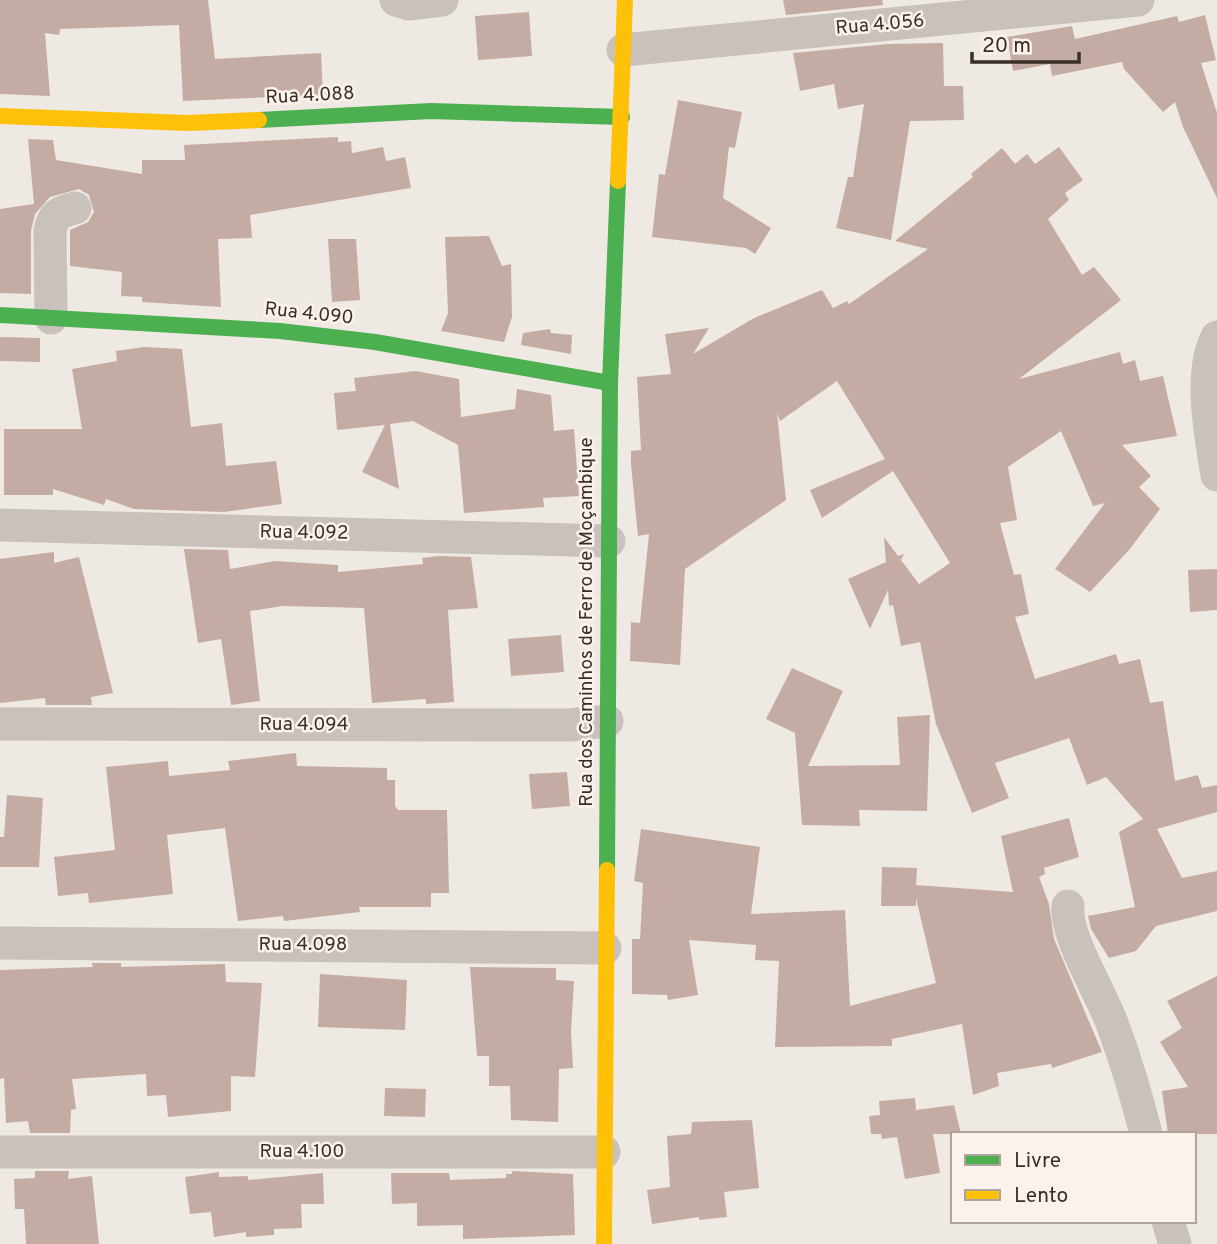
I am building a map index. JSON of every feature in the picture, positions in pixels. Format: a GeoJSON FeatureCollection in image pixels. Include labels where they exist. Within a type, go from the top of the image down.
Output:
{"type":"FeatureCollection","features":[{"type":"Feature","properties":{"kind":"street"},"geometry":{"type":"LineString","coordinates":[[396,0],[409,4],[442,0]]}},
{"type":"Feature","properties":{"kind":"street","name":"Rua dos Caminhos de Ferro de Moçambique"},"geometry":{"type":"LineString","coordinates":[[604,1244],[610,383],[625,0]]}},
{"type":"Feature","properties":{"kind":"street","name":"Rua 4.056"},"geometry":{"type":"LineString","coordinates":[[623,50],[1138,0]]}},
{"type":"Feature","properties":{"kind":"street","name":"Rua 4.088"},"geometry":{"type":"LineString","coordinates":[[0,116],[188,123],[431,111],[622,117]]}},
{"type":"Feature","properties":{"kind":"street"},"geometry":{"type":"LineString","coordinates":[[51,318],[52,219],[59,212],[75,208]]}},
{"type":"Feature","properties":{"kind":"street","name":"Rua 4.090"},"geometry":{"type":"LineString","coordinates":[[0,316],[110,319],[152,326],[307,334],[375,342],[610,383]]}},
{"type":"Feature","properties":{"kind":"street"},"geometry":{"type":"LineString","coordinates":[[1217,337],[1210,360],[1208,414],[1217,475]]}},
{"type":"Feature","properties":{"kind":"street","name":"Rua 4.092"},"geometry":{"type":"LineString","coordinates":[[0,525],[608,541]]}},
{"type":"Feature","properties":{"kind":"street","name":"Rua 4.094"},"geometry":{"type":"LineString","coordinates":[[0,724],[569,725],[607,721]]}},
{"type":"Feature","properties":{"kind":"street"},"geometry":{"type":"LineString","coordinates":[[1068,906],[1067,914],[1083,959],[1112,1023],[1145,1132]]}},
{"type":"Feature","properties":{"kind":"street","name":"Rua 4.098"},"geometry":{"type":"LineString","coordinates":[[0,943],[605,948]]}},
{"type":"Feature","properties":{"kind":"street","name":"Rua 4.100"},"geometry":{"type":"LineString","coordinates":[[0,1152],[604,1152]]}},
{"type":"Feature","properties":{"kind":"street"},"geometry":{"type":"LineString","coordinates":[[1169,1223],[1175,1244]]}},
{"type":"Feature","properties":{"kind":"building"},"geometry":{"type":"Polygon","coordinates":[[[0,0],[208,0],[215,59],[321,53],[323,94],[340,85],[340,94],[183,101],[179,25],[60,29],[59,35],[45,33],[50,96],[0,94],[0,0]]]}},
{"type":"Feature","properties":{"kind":"building"},"geometry":{"type":"Polygon","coordinates":[[[783,0],[882,0],[883,5],[786,15],[783,0]]]}},
{"type":"Feature","properties":{"kind":"building"},"geometry":{"type":"Polygon","coordinates":[[[529,12],[532,56],[478,60],[475,16],[529,12]]]}},
{"type":"Feature","properties":{"kind":"building"},"geometry":{"type":"Polygon","coordinates":[[[1205,15],[1216,60],[1201,63],[1217,113],[1217,198],[1183,127],[1175,102],[1163,112],[1124,69],[1122,62],[1052,76],[1050,64],[1013,71],[1007,37],[1072,26],[1075,39],[1177,16],[1179,22],[1205,15]]]}},
{"type":"Feature","properties":{"kind":"building"},"geometry":{"type":"Polygon","coordinates":[[[943,43],[944,86],[963,86],[964,120],[910,121],[891,240],[836,228],[848,177],[853,177],[864,104],[838,109],[834,84],[800,91],[793,53],[888,44],[943,43]]]}},
{"type":"Feature","properties":{"kind":"building"},"geometry":{"type":"Polygon","coordinates":[[[678,100],[742,112],[735,148],[729,147],[723,198],[771,228],[755,254],[746,248],[652,237],[659,174],[665,175],[678,100]]]}},
{"type":"Feature","properties":{"kind":"building"},"geometry":{"type":"Polygon","coordinates":[[[338,137],[338,142],[351,141],[352,153],[383,147],[386,161],[405,157],[411,188],[250,215],[252,238],[218,239],[221,307],[142,302],[142,297],[121,296],[122,272],[70,266],[70,230],[88,222],[94,212],[89,195],[79,189],[50,197],[35,214],[31,231],[31,294],[0,293],[0,209],[34,204],[28,139],[53,140],[56,160],[142,174],[142,160],[185,160],[184,145],[338,137]]]}},
{"type":"Feature","properties":{"kind":"building"},"geometry":{"type":"Polygon","coordinates":[[[1059,147],[1083,180],[1065,193],[1069,200],[1048,219],[1082,275],[1094,267],[1121,300],[1019,379],[1120,352],[1123,364],[1135,360],[1140,381],[1163,376],[1177,436],[1122,445],[1151,476],[1139,487],[1160,509],[1129,550],[1090,592],[1055,569],[1105,503],[1093,506],[1061,431],[1008,467],[1017,520],[1000,523],[1014,575],[1021,574],[1029,614],[1015,617],[1035,679],[1116,654],[1119,664],[1140,659],[1150,703],[1163,701],[1175,781],[1198,775],[1202,788],[1217,785],[1217,812],[1157,829],[1182,878],[1217,871],[1217,911],[1156,926],[1136,951],[1109,958],[1091,929],[1088,916],[1135,907],[1119,832],[1143,819],[1106,777],[1087,785],[1069,738],[995,763],[1009,798],[972,813],[936,724],[920,642],[901,646],[893,605],[889,606],[888,590],[870,629],[848,579],[886,562],[884,537],[898,556],[904,554],[901,560],[919,584],[950,563],[893,471],[822,518],[810,490],[885,459],[837,381],[780,421],[777,413],[786,500],[685,569],[680,665],[630,661],[631,622],[640,623],[649,534],[638,536],[631,464],[631,451],[641,450],[637,377],[671,374],[665,334],[709,328],[693,354],[754,318],[822,290],[833,308],[847,301],[849,304],[928,249],[895,241],[973,177],[971,174],[1002,148],[1015,164],[1027,154],[1035,164],[1059,147]]]}},
{"type":"Feature","properties":{"kind":"building"},"geometry":{"type":"Polygon","coordinates":[[[489,236],[502,266],[511,264],[512,317],[504,342],[441,331],[448,313],[445,237],[489,236]]]}},
{"type":"Feature","properties":{"kind":"building"},"geometry":{"type":"Polygon","coordinates":[[[328,239],[356,239],[360,300],[332,302],[328,239]]]}},
{"type":"Feature","properties":{"kind":"building"},"geometry":{"type":"Polygon","coordinates":[[[550,329],[551,333],[572,335],[571,354],[521,345],[523,333],[550,329]]]}},
{"type":"Feature","properties":{"kind":"building"},"geometry":{"type":"Polygon","coordinates":[[[0,337],[40,338],[40,362],[0,361],[0,337]]]}},
{"type":"Feature","properties":{"kind":"building"},"geometry":{"type":"Polygon","coordinates":[[[144,347],[182,349],[191,427],[222,423],[226,466],[276,461],[282,504],[224,512],[134,509],[106,499],[104,505],[53,489],[53,495],[4,495],[4,429],[82,429],[72,369],[117,361],[116,351],[144,347]]]}},
{"type":"Feature","properties":{"kind":"building"},"geometry":{"type":"Polygon","coordinates":[[[416,371],[459,379],[461,417],[515,409],[517,389],[551,395],[554,431],[574,429],[579,496],[543,498],[544,507],[464,513],[458,445],[413,421],[390,424],[399,489],[362,472],[385,425],[337,430],[334,393],[356,391],[354,378],[416,371]]]}},
{"type":"Feature","properties":{"kind":"building"},"geometry":{"type":"Polygon","coordinates":[[[184,549],[228,550],[230,569],[275,561],[338,565],[338,572],[423,564],[422,558],[439,556],[471,557],[478,608],[448,610],[454,702],[426,704],[426,699],[372,703],[364,608],[283,606],[250,611],[260,701],[231,705],[221,639],[198,643],[184,549]]]}},
{"type":"Feature","properties":{"kind":"building"},"geometry":{"type":"Polygon","coordinates":[[[54,552],[54,563],[79,557],[113,693],[91,697],[92,705],[46,705],[45,698],[0,703],[0,559],[54,552]]]}},
{"type":"Feature","properties":{"kind":"building"},"geometry":{"type":"Polygon","coordinates":[[[1217,569],[1217,610],[1190,612],[1188,570],[1217,569]]]}},
{"type":"Feature","properties":{"kind":"building"},"geometry":{"type":"Polygon","coordinates":[[[561,635],[564,672],[511,676],[508,639],[561,635]]]}},
{"type":"Feature","properties":{"kind":"building"},"geometry":{"type":"Polygon","coordinates":[[[792,668],[843,691],[808,766],[900,765],[897,717],[930,715],[927,811],[859,810],[860,826],[802,825],[795,733],[766,719],[792,668]]]}},
{"type":"Feature","properties":{"kind":"building"},"geometry":{"type":"Polygon","coordinates":[[[296,753],[297,766],[387,768],[387,780],[395,780],[395,806],[398,810],[447,810],[449,893],[431,893],[431,907],[359,907],[360,912],[284,921],[283,916],[238,921],[225,828],[167,835],[173,894],[89,903],[88,893],[58,896],[54,857],[115,850],[106,767],[168,761],[169,776],[230,770],[228,761],[296,753]]]}},
{"type":"Feature","properties":{"kind":"building"},"geometry":{"type":"Polygon","coordinates":[[[567,772],[570,806],[532,809],[529,774],[567,772]]]}},
{"type":"Feature","properties":{"kind":"building"},"geometry":{"type":"Polygon","coordinates":[[[7,795],[43,798],[39,867],[0,867],[0,837],[4,837],[7,795]]]}},
{"type":"Feature","properties":{"kind":"building"},"geometry":{"type":"Polygon","coordinates":[[[1069,818],[1079,857],[1044,868],[1045,874],[1039,877],[1049,904],[1054,939],[1102,1052],[1052,1068],[1051,1064],[997,1073],[999,1086],[973,1095],[962,1024],[892,1039],[892,1046],[775,1047],[779,961],[755,960],[756,945],[689,940],[698,995],[668,1000],[667,995],[632,994],[632,939],[640,939],[643,883],[634,881],[641,829],[760,847],[751,914],[845,910],[850,1006],[936,983],[916,898],[916,906],[881,906],[882,867],[917,868],[916,885],[1013,892],[1001,836],[1069,818]]]}},
{"type":"Feature","properties":{"kind":"building"},"geometry":{"type":"Polygon","coordinates":[[[92,963],[121,963],[121,967],[225,964],[226,982],[262,983],[255,1077],[231,1076],[231,1111],[168,1117],[166,1095],[147,1096],[146,1074],[72,1079],[76,1109],[71,1110],[70,1133],[30,1133],[28,1121],[6,1123],[4,1078],[0,1079],[0,970],[93,967],[92,963]]]}},
{"type":"Feature","properties":{"kind":"building"},"geometry":{"type":"Polygon","coordinates":[[[470,967],[556,968],[556,980],[574,981],[571,1032],[573,1068],[559,1069],[558,1122],[511,1120],[510,1086],[489,1086],[489,1056],[477,1056],[470,967]]]}},
{"type":"Feature","properties":{"kind":"building"},"geometry":{"type":"Polygon","coordinates":[[[320,974],[407,980],[405,1030],[318,1027],[320,974]]]}},
{"type":"Feature","properties":{"kind":"building"},"geometry":{"type":"Polygon","coordinates":[[[1217,976],[1217,1134],[1168,1132],[1162,1091],[1188,1087],[1160,1042],[1182,1028],[1167,1001],[1217,976]]]}},
{"type":"Feature","properties":{"kind":"building"},"geometry":{"type":"Polygon","coordinates":[[[385,1088],[426,1089],[425,1117],[384,1116],[385,1088]]]}},
{"type":"Feature","properties":{"kind":"building"},"geometry":{"type":"Polygon","coordinates":[[[915,1098],[916,1110],[954,1105],[961,1132],[933,1134],[940,1173],[905,1179],[897,1137],[882,1139],[881,1134],[871,1134],[869,1116],[880,1115],[879,1101],[915,1098]]]}},
{"type":"Feature","properties":{"kind":"building"},"geometry":{"type":"Polygon","coordinates":[[[752,1120],[759,1188],[724,1192],[727,1217],[699,1220],[699,1217],[652,1224],[647,1190],[670,1187],[667,1136],[691,1134],[692,1122],[752,1120]]]}},
{"type":"Feature","properties":{"kind":"building"},"geometry":{"type":"Polygon","coordinates":[[[35,1171],[69,1171],[68,1179],[92,1176],[99,1244],[26,1244],[24,1209],[15,1209],[14,1179],[35,1178],[35,1171]]]}},
{"type":"Feature","properties":{"kind":"building"},"geometry":{"type":"Polygon","coordinates":[[[512,1171],[573,1174],[575,1235],[463,1239],[463,1225],[417,1226],[417,1203],[392,1204],[391,1173],[449,1173],[450,1180],[506,1178],[506,1174],[512,1174],[512,1171]]]}},
{"type":"Feature","properties":{"kind":"building"},"geometry":{"type":"Polygon","coordinates":[[[219,1172],[219,1177],[248,1176],[248,1180],[323,1173],[324,1204],[301,1204],[302,1228],[274,1229],[274,1235],[246,1237],[246,1232],[214,1237],[211,1212],[190,1214],[185,1177],[219,1172]]]}},
{"type":"Feature","properties":{"kind":"traffic: fast"},"geometry":{"type":"LineString","coordinates":[[259,120],[431,111],[622,117]]}},
{"type":"Feature","properties":{"kind":"traffic: fast"},"geometry":{"type":"LineString","coordinates":[[607,870],[610,383],[618,181]]}},
{"type":"Feature","properties":{"kind":"traffic: fast"},"geometry":{"type":"LineString","coordinates":[[0,315],[280,331],[375,342],[610,383]]}},
{"type":"Feature","properties":{"kind":"traffic: slow"},"geometry":{"type":"LineString","coordinates":[[618,181],[625,0]]}},
{"type":"Feature","properties":{"kind":"traffic: slow"},"geometry":{"type":"LineString","coordinates":[[0,116],[188,123],[259,120]]}},
{"type":"Feature","properties":{"kind":"traffic: slow"},"geometry":{"type":"LineString","coordinates":[[604,1244],[607,870]]}}]}
